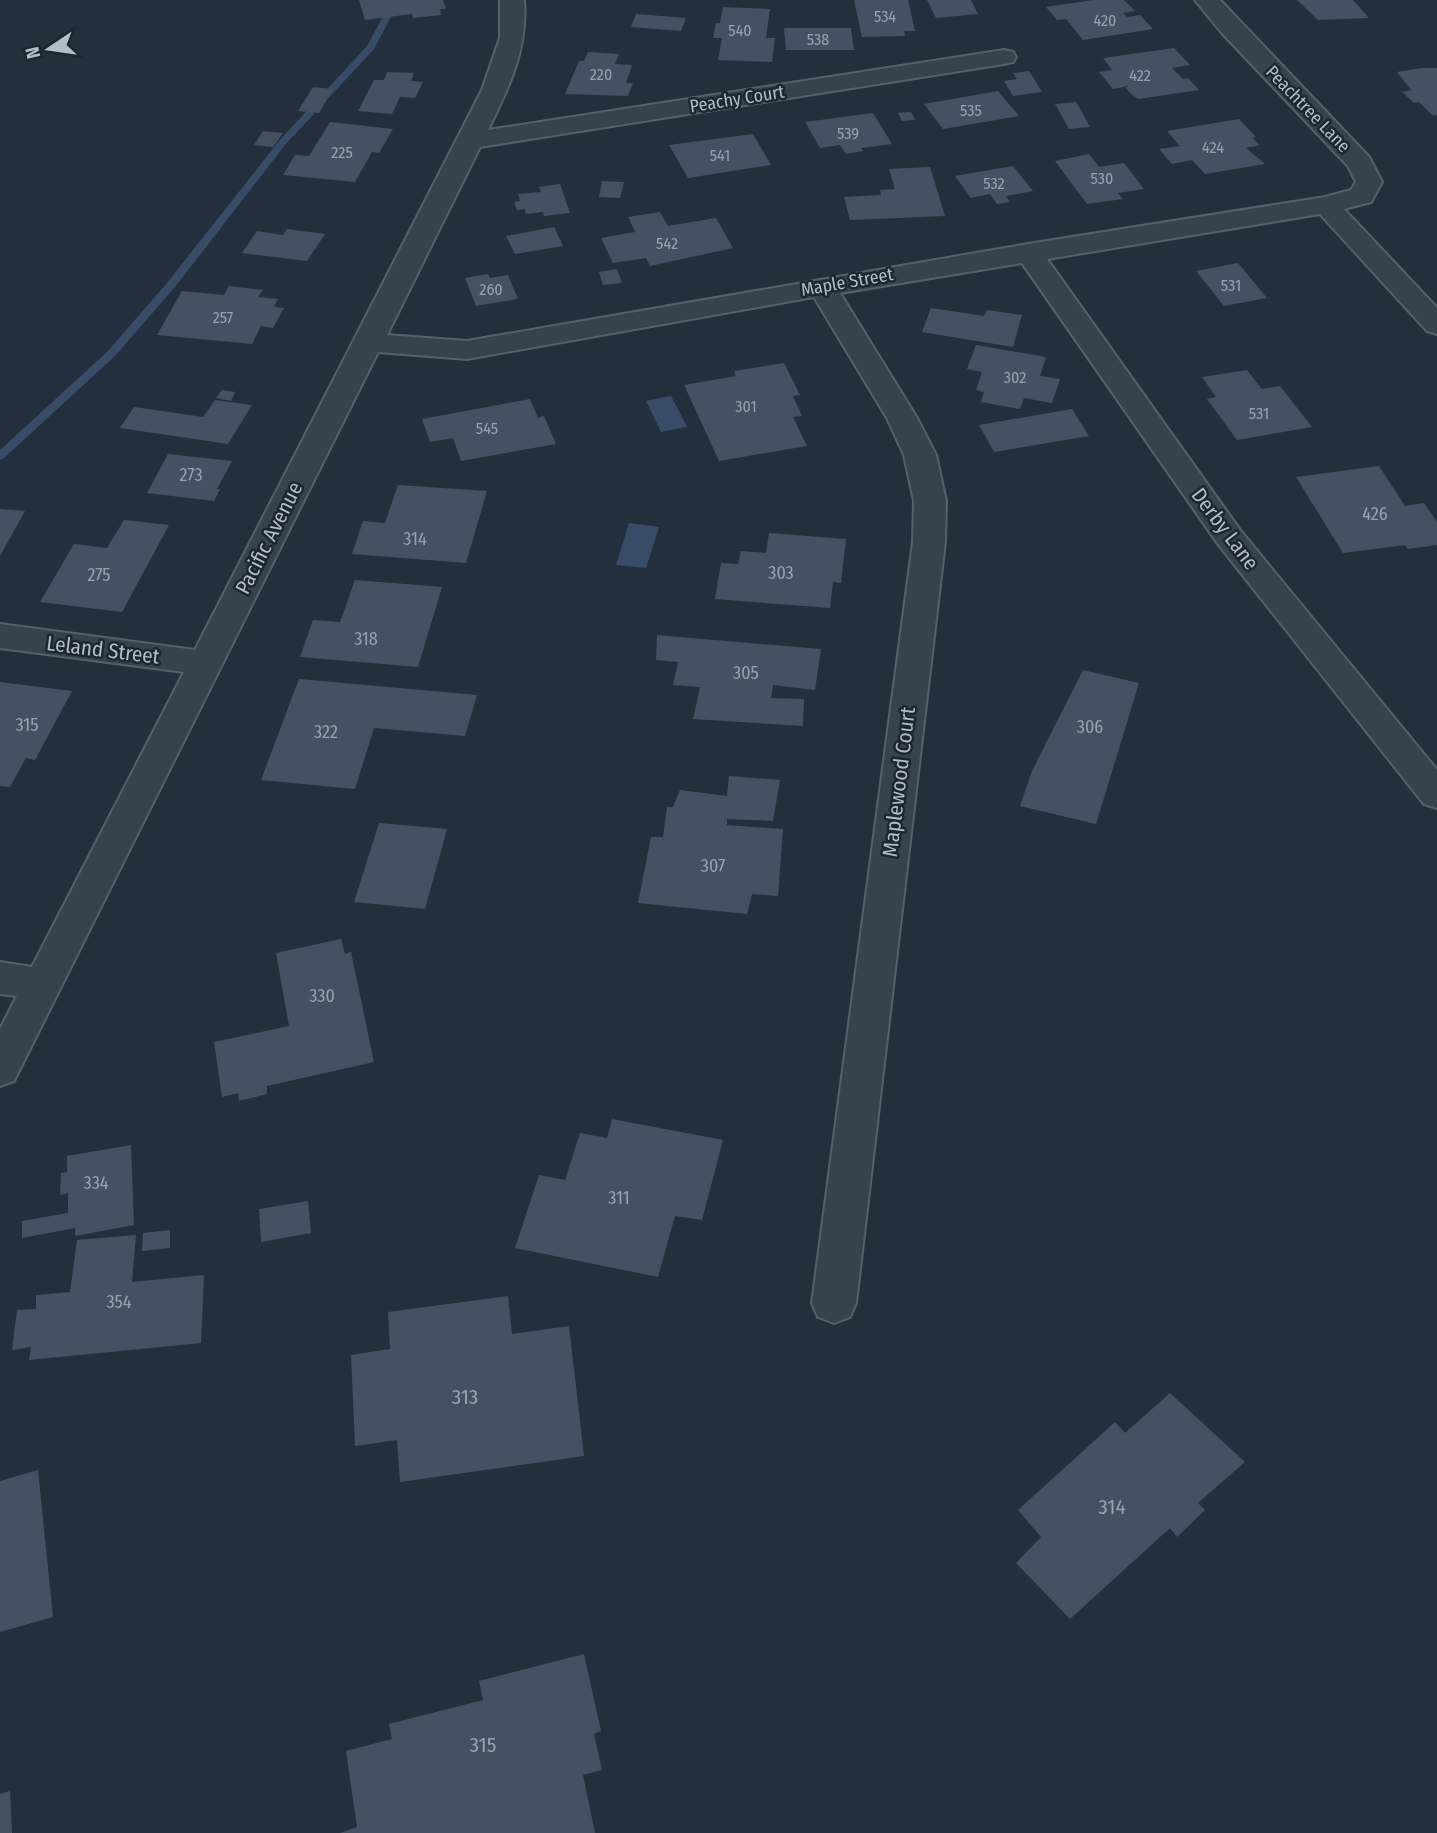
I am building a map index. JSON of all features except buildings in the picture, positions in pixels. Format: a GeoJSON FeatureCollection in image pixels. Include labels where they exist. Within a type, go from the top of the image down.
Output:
{"type":"FeatureCollection","features":[{"type":"Feature","properties":{"kind":"street","name":"Pacific Avenue"},"geometry":{"type":"LineString","coordinates":[[0,1069],[470,141],[510,57],[515,25],[512,0]]}},
{"type":"Feature","properties":{"kind":"street","name":"Peachtree Lane"},"geometry":{"type":"LineString","coordinates":[[1207,0],[1360,163],[1369,182],[1361,196],[1326,205]]}},
{"type":"Feature","properties":{"kind":"street","name":"Peachy Court"},"geometry":{"type":"LineString","coordinates":[[470,141],[1004,57]]}},
{"type":"Feature","properties":{"kind":"street","name":"Maple Street"},"geometry":{"type":"LineString","coordinates":[[369,342],[467,350],[1028,252],[1326,205]]}},
{"type":"Feature","properties":{"kind":"street"},"geometry":{"type":"LineString","coordinates":[[1326,205],[1437,326]]}},
{"type":"Feature","properties":{"kind":"street","name":"Derby Lane"},"geometry":{"type":"LineString","coordinates":[[1028,252],[1229,537],[1437,795]]}},
{"type":"Feature","properties":{"kind":"street","name":"Maplewood Court"},"geometry":{"type":"LineString","coordinates":[[822,287],[902,418],[920,454],[930,501],[929,542],[834,1303]]}},
{"type":"Feature","properties":{"kind":"street","name":"Leland Street"},"geometry":{"type":"LineString","coordinates":[[0,636],[206,663]]}},
{"type":"Feature","properties":{"kind":"street"},"geometry":{"type":"LineString","coordinates":[[0,978],[42,984]]}},
{"type":"Feature","properties":{"kind":"water"},"geometry":{"type":"Polygon","coordinates":[[[671,396],[687,427],[661,432],[646,401],[671,396]]]}},
{"type":"Feature","properties":{"kind":"water"},"geometry":{"type":"Polygon","coordinates":[[[629,523],[659,527],[646,568],[616,565],[629,523]]]}},
{"type":"Feature","properties":{"kind":"waterway"},"geometry":{"type":"LineString","coordinates":[[0,456],[111,354],[171,285],[282,143],[371,47],[396,0]]}}]}
